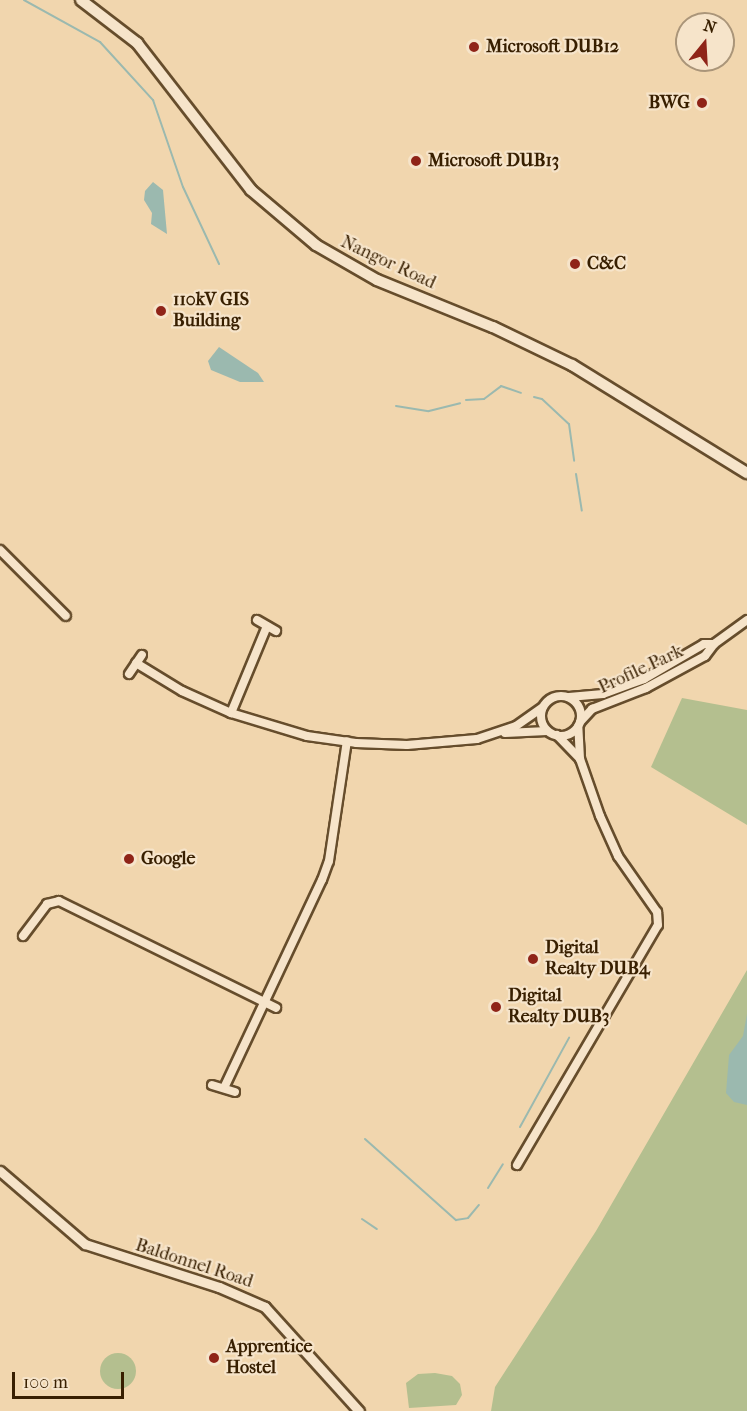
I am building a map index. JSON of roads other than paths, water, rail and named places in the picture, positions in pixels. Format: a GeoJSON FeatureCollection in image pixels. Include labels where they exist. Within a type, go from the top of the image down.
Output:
{"type":"FeatureCollection","features":[{"type":"Feature","properties":{"kind":"main road","name":"Nangor Road"},"geometry":{"type":"LineString","coordinates":[[81,0],[136,43],[251,190],[316,245],[377,280],[481,321],[572,364],[747,473]]}},
{"type":"Feature","properties":{"kind":"street"},"geometry":{"type":"LineString","coordinates":[[0,550],[66,616]]}},
{"type":"Feature","properties":{"kind":"street"},"geometry":{"type":"LineString","coordinates":[[257,620],[276,631]]}},
{"type":"Feature","properties":{"kind":"street","name":"Profile Park"},"geometry":{"type":"LineString","coordinates":[[579,724],[592,709],[646,688],[705,656],[714,644],[747,620]]}},
{"type":"Feature","properties":{"kind":"street"},"geometry":{"type":"LineString","coordinates":[[231,713],[267,626]]}},
{"type":"Feature","properties":{"kind":"street","name":"Profile Park"},"geometry":{"type":"LineString","coordinates":[[568,697],[604,694],[644,679],[704,644],[714,644]]}},
{"type":"Feature","properties":{"kind":"street"},"geometry":{"type":"LineString","coordinates":[[129,674],[141,655]]}},
{"type":"Feature","properties":{"kind":"street"},"geometry":{"type":"LineString","coordinates":[[136,663],[182,691],[231,713],[308,736],[407,746],[461,741],[500,733],[548,730]]}},
{"type":"Feature","properties":{"kind":"street"},"geometry":{"type":"LineString","coordinates":[[500,733],[542,708],[553,697],[568,697],[578,705],[580,759],[618,856],[657,912],[658,925],[517,1165]]}},
{"type":"Feature","properties":{"kind":"street"},"geometry":{"type":"LineString","coordinates":[[542,708],[541,719],[548,730],[557,735],[580,759]]}},
{"type":"Feature","properties":{"kind":"street"},"geometry":{"type":"LineString","coordinates":[[557,735],[570,733],[579,724]]}},
{"type":"Feature","properties":{"kind":"street"},"geometry":{"type":"LineString","coordinates":[[224,1089],[329,861],[347,741]]}},
{"type":"Feature","properties":{"kind":"street"},"geometry":{"type":"LineString","coordinates":[[23,936],[47,904],[59,901],[276,1008]]}},
{"type":"Feature","properties":{"kind":"street"},"geometry":{"type":"LineString","coordinates":[[212,1085],[235,1092]]}},
{"type":"Feature","properties":{"kind":"street","name":"Baldonnel Road"},"geometry":{"type":"LineString","coordinates":[[0,1171],[85,1244],[219,1287],[265,1307],[359,1411]]}},
{"type":"Feature","properties":{"kind":"water"},"geometry":{"type":"Polygon","coordinates":[[[153,182],[163,190],[167,234],[151,224],[152,213],[144,200],[145,191],[153,182]]]}},
{"type":"Feature","properties":{"kind":"water"},"geometry":{"type":"Polygon","coordinates":[[[219,347],[258,373],[264,382],[240,382],[211,370],[208,361],[219,347]]]}},
{"type":"Feature","properties":{"kind":"water"},"geometry":{"type":"Polygon","coordinates":[[[747,1014],[747,1105],[734,1102],[726,1093],[729,1055],[743,1036],[747,1014]]]}},
{"type":"Feature","properties":{"kind":"waterway"},"geometry":{"type":"LineString","coordinates":[[24,0],[100,42],[153,100],[183,187],[219,264]]}},
{"type":"Feature","properties":{"kind":"waterway"},"geometry":{"type":"LineString","coordinates":[[466,400],[484,399],[501,386],[521,393]]}},
{"type":"Feature","properties":{"kind":"waterway"},"geometry":{"type":"LineString","coordinates":[[534,397],[542,399],[569,424],[574,461]]}},
{"type":"Feature","properties":{"kind":"waterway"},"geometry":{"type":"LineString","coordinates":[[396,406],[429,411],[460,403]]}},
{"type":"Feature","properties":{"kind":"waterway"},"geometry":{"type":"LineString","coordinates":[[576,474],[582,511]]}},
{"type":"Feature","properties":{"kind":"waterway"},"geometry":{"type":"LineString","coordinates":[[520,1127],[569,1038]]}},
{"type":"Feature","properties":{"kind":"waterway"},"geometry":{"type":"LineString","coordinates":[[365,1139],[456,1220],[468,1218],[479,1205]]}},
{"type":"Feature","properties":{"kind":"waterway"},"geometry":{"type":"LineString","coordinates":[[488,1188],[503,1164]]}},
{"type":"Feature","properties":{"kind":"waterway"},"geometry":{"type":"LineString","coordinates":[[362,1219],[377,1229]]}},
{"type":"Feature","properties":{"kind":"place","name":"Microsoft DUB12"},"geometry":{"type":"Point","coordinates":[474,47]}},
{"type":"Feature","properties":{"kind":"place","name":"BWG"},"geometry":{"type":"Point","coordinates":[702,103]}},
{"type":"Feature","properties":{"kind":"place","name":"Microsoft DUB13"},"geometry":{"type":"Point","coordinates":[416,161]}},
{"type":"Feature","properties":{"kind":"place","name":"C&C"},"geometry":{"type":"Point","coordinates":[575,264]}},
{"type":"Feature","properties":{"kind":"place","name":"110kV GIS Building"},"geometry":{"type":"Point","coordinates":[161,311]}},
{"type":"Feature","properties":{"kind":"place","name":"Google"},"geometry":{"type":"Point","coordinates":[129,859]}},
{"type":"Feature","properties":{"kind":"place","name":"Digital Realty DUB4"},"geometry":{"type":"Point","coordinates":[533,959]}},
{"type":"Feature","properties":{"kind":"place","name":"Digital Realty DUB3"},"geometry":{"type":"Point","coordinates":[496,1007]}},
{"type":"Feature","properties":{"kind":"place","name":"Apprentice Hostel"},"geometry":{"type":"Point","coordinates":[214,1358]}}]}
